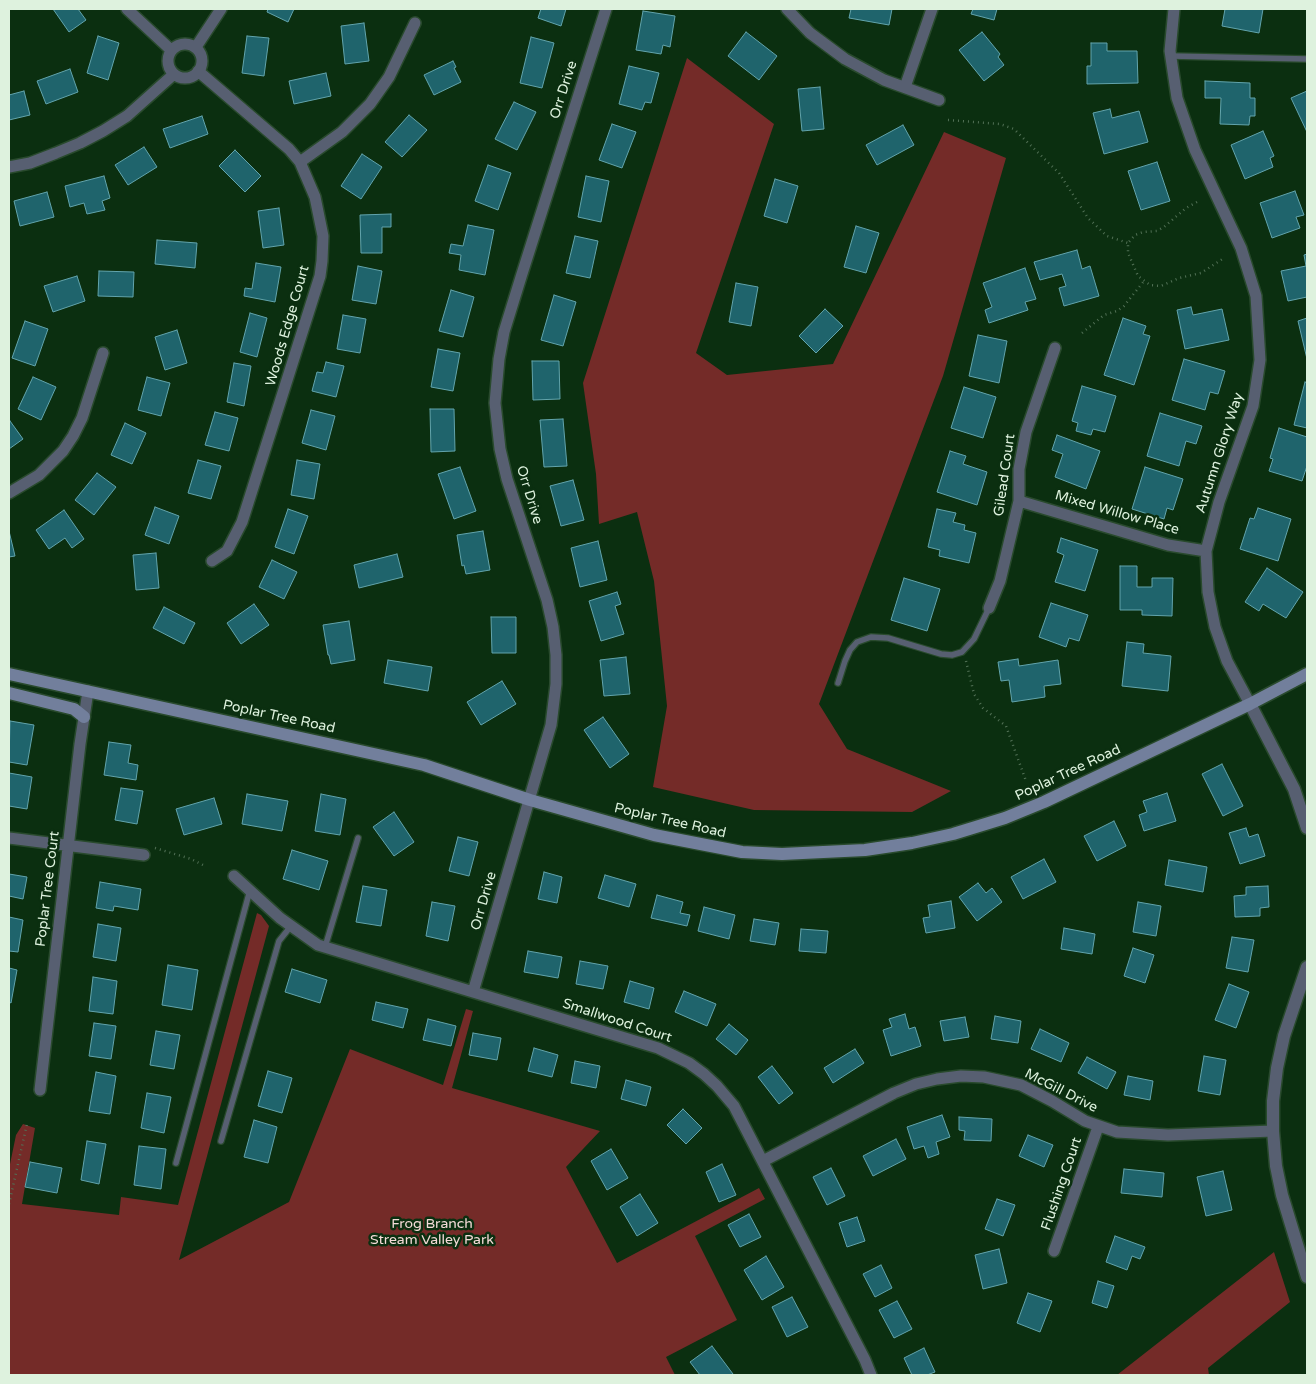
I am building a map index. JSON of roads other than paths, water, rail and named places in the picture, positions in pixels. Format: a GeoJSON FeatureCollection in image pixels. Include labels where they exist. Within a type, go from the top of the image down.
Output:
{"type":"FeatureCollection","features":[{"type":"Feature","properties":{"kind":"main road","name":"Poplar Tree Road"},"geometry":{"type":"LineString","coordinates":[[9,674],[424,764],[530,800],[654,835],[742,852],[811,853],[912,843],[953,834],[1005,818],[1044,802],[1250,704],[1307,674]]}},
{"type":"Feature","properties":{"kind":"main road"},"geometry":{"type":"LineString","coordinates":[[9,692],[74,709],[84,717]]}},
{"type":"Feature","properties":{"kind":"street"},"geometry":{"type":"LineString","coordinates":[[127,9],[171,50]]}},
{"type":"Feature","properties":{"kind":"street"},"geometry":{"type":"LineString","coordinates":[[196,47],[221,9]]}},
{"type":"Feature","properties":{"kind":"street","name":"Orr Drive"},"geometry":{"type":"LineString","coordinates":[[473,992],[551,726],[556,684],[556,655],[547,600],[507,479],[500,449],[495,403],[498,359],[504,332],[606,9]]}},
{"type":"Feature","properties":{"kind":"street"},"geometry":{"type":"LineString","coordinates":[[787,9],[810,33],[845,60],[869,73],[940,100]]}},
{"type":"Feature","properties":{"kind":"street"},"geometry":{"type":"LineString","coordinates":[[905,87],[932,9]]}},
{"type":"Feature","properties":{"kind":"street","name":"Autumn Glory Way"},"geometry":{"type":"LineString","coordinates":[[1174,9],[1171,56],[1177,98],[1195,150],[1241,248],[1256,296],[1260,360],[1253,406],[1219,502],[1206,551],[1208,592],[1215,627],[1227,661],[1250,704]]}},
{"type":"Feature","properties":{"kind":"street"},"geometry":{"type":"LineString","coordinates":[[300,162],[342,132],[370,104],[389,77],[415,23]]}},
{"type":"Feature","properties":{"kind":"street"},"geometry":{"type":"LineString","coordinates":[[186,44],[196,47],[202,62],[198,72],[189,77],[179,77],[174,74],[168,66],[171,50],[186,44]]}},
{"type":"Feature","properties":{"kind":"street","name":"Woods Edge Court"},"geometry":{"type":"LineString","coordinates":[[198,72],[289,149],[300,162],[315,197],[321,221],[323,248],[320,276],[242,522],[227,551],[212,561]]}},
{"type":"Feature","properties":{"kind":"street"},"geometry":{"type":"LineString","coordinates":[[9,167],[30,163],[95,135],[127,116],[174,74]]}},
{"type":"Feature","properties":{"kind":"street","name":"Gilead Court"},"geometry":{"type":"LineString","coordinates":[[989,608],[1000,581],[1019,501],[1019,469],[1026,432],[1055,348]]}},
{"type":"Feature","properties":{"kind":"street"},"geometry":{"type":"LineString","coordinates":[[9,493],[39,475],[73,436],[82,418],[103,353]]}},
{"type":"Feature","properties":{"kind":"street","name":"Mixed Willow Place"},"geometry":{"type":"LineString","coordinates":[[1019,501],[1168,545],[1206,551]]}},
{"type":"Feature","properties":{"kind":"street","name":"Poplar Tree Court"},"geometry":{"type":"LineString","coordinates":[[40,1090],[88,691]]}},
{"type":"Feature","properties":{"kind":"street"},"geometry":{"type":"LineString","coordinates":[[1250,704],[1294,789],[1307,828]]}},
{"type":"Feature","properties":{"kind":"street"},"geometry":{"type":"LineString","coordinates":[[9,838],[148,851]]}},
{"type":"Feature","properties":{"kind":"street","name":"Smallwood Court"},"geometry":{"type":"LineString","coordinates":[[234,876],[291,926],[325,948],[658,1048],[689,1063],[718,1086],[734,1106],[871,1375]]}},
{"type":"Feature","properties":{"kind":"street"},"geometry":{"type":"LineString","coordinates":[[1307,967],[1284,1036],[1277,1068],[1273,1101],[1276,1166],[1282,1196],[1307,1277]]}},
{"type":"Feature","properties":{"kind":"street","name":"McGill Drive"},"geometry":{"type":"LineString","coordinates":[[763,1161],[894,1093],[916,1084],[961,1076],[984,1077],[1021,1086],[1052,1101],[1085,1121],[1117,1132],[1145,1134],[1273,1131]]}},
{"type":"Feature","properties":{"kind":"street","name":"Flushing Court"},"geometry":{"type":"LineString","coordinates":[[1054,1251],[1098,1127]]}},
{"type":"Feature","properties":{"kind":"lane"},"geometry":{"type":"LineString","coordinates":[[1171,56],[1307,59]]}},
{"type":"Feature","properties":{"kind":"lane"},"geometry":{"type":"LineString","coordinates":[[838,683],[850,650],[857,642],[871,637],[888,638],[952,656],[962,652],[974,639],[989,608]]}},
{"type":"Feature","properties":{"kind":"lane"},"geometry":{"type":"LineString","coordinates":[[325,948],[358,838]]}},
{"type":"Feature","properties":{"kind":"lane"},"geometry":{"type":"LineString","coordinates":[[176,1163],[250,890]]}},
{"type":"Feature","properties":{"kind":"lane"},"geometry":{"type":"LineString","coordinates":[[222,1141],[280,941],[291,926]]}},
{"type":"Feature","properties":{"kind":"park label","name":"Frog Branch Stream Valley Park"},"geometry":{"type":"Point","coordinates":[432,1232]}}]}
